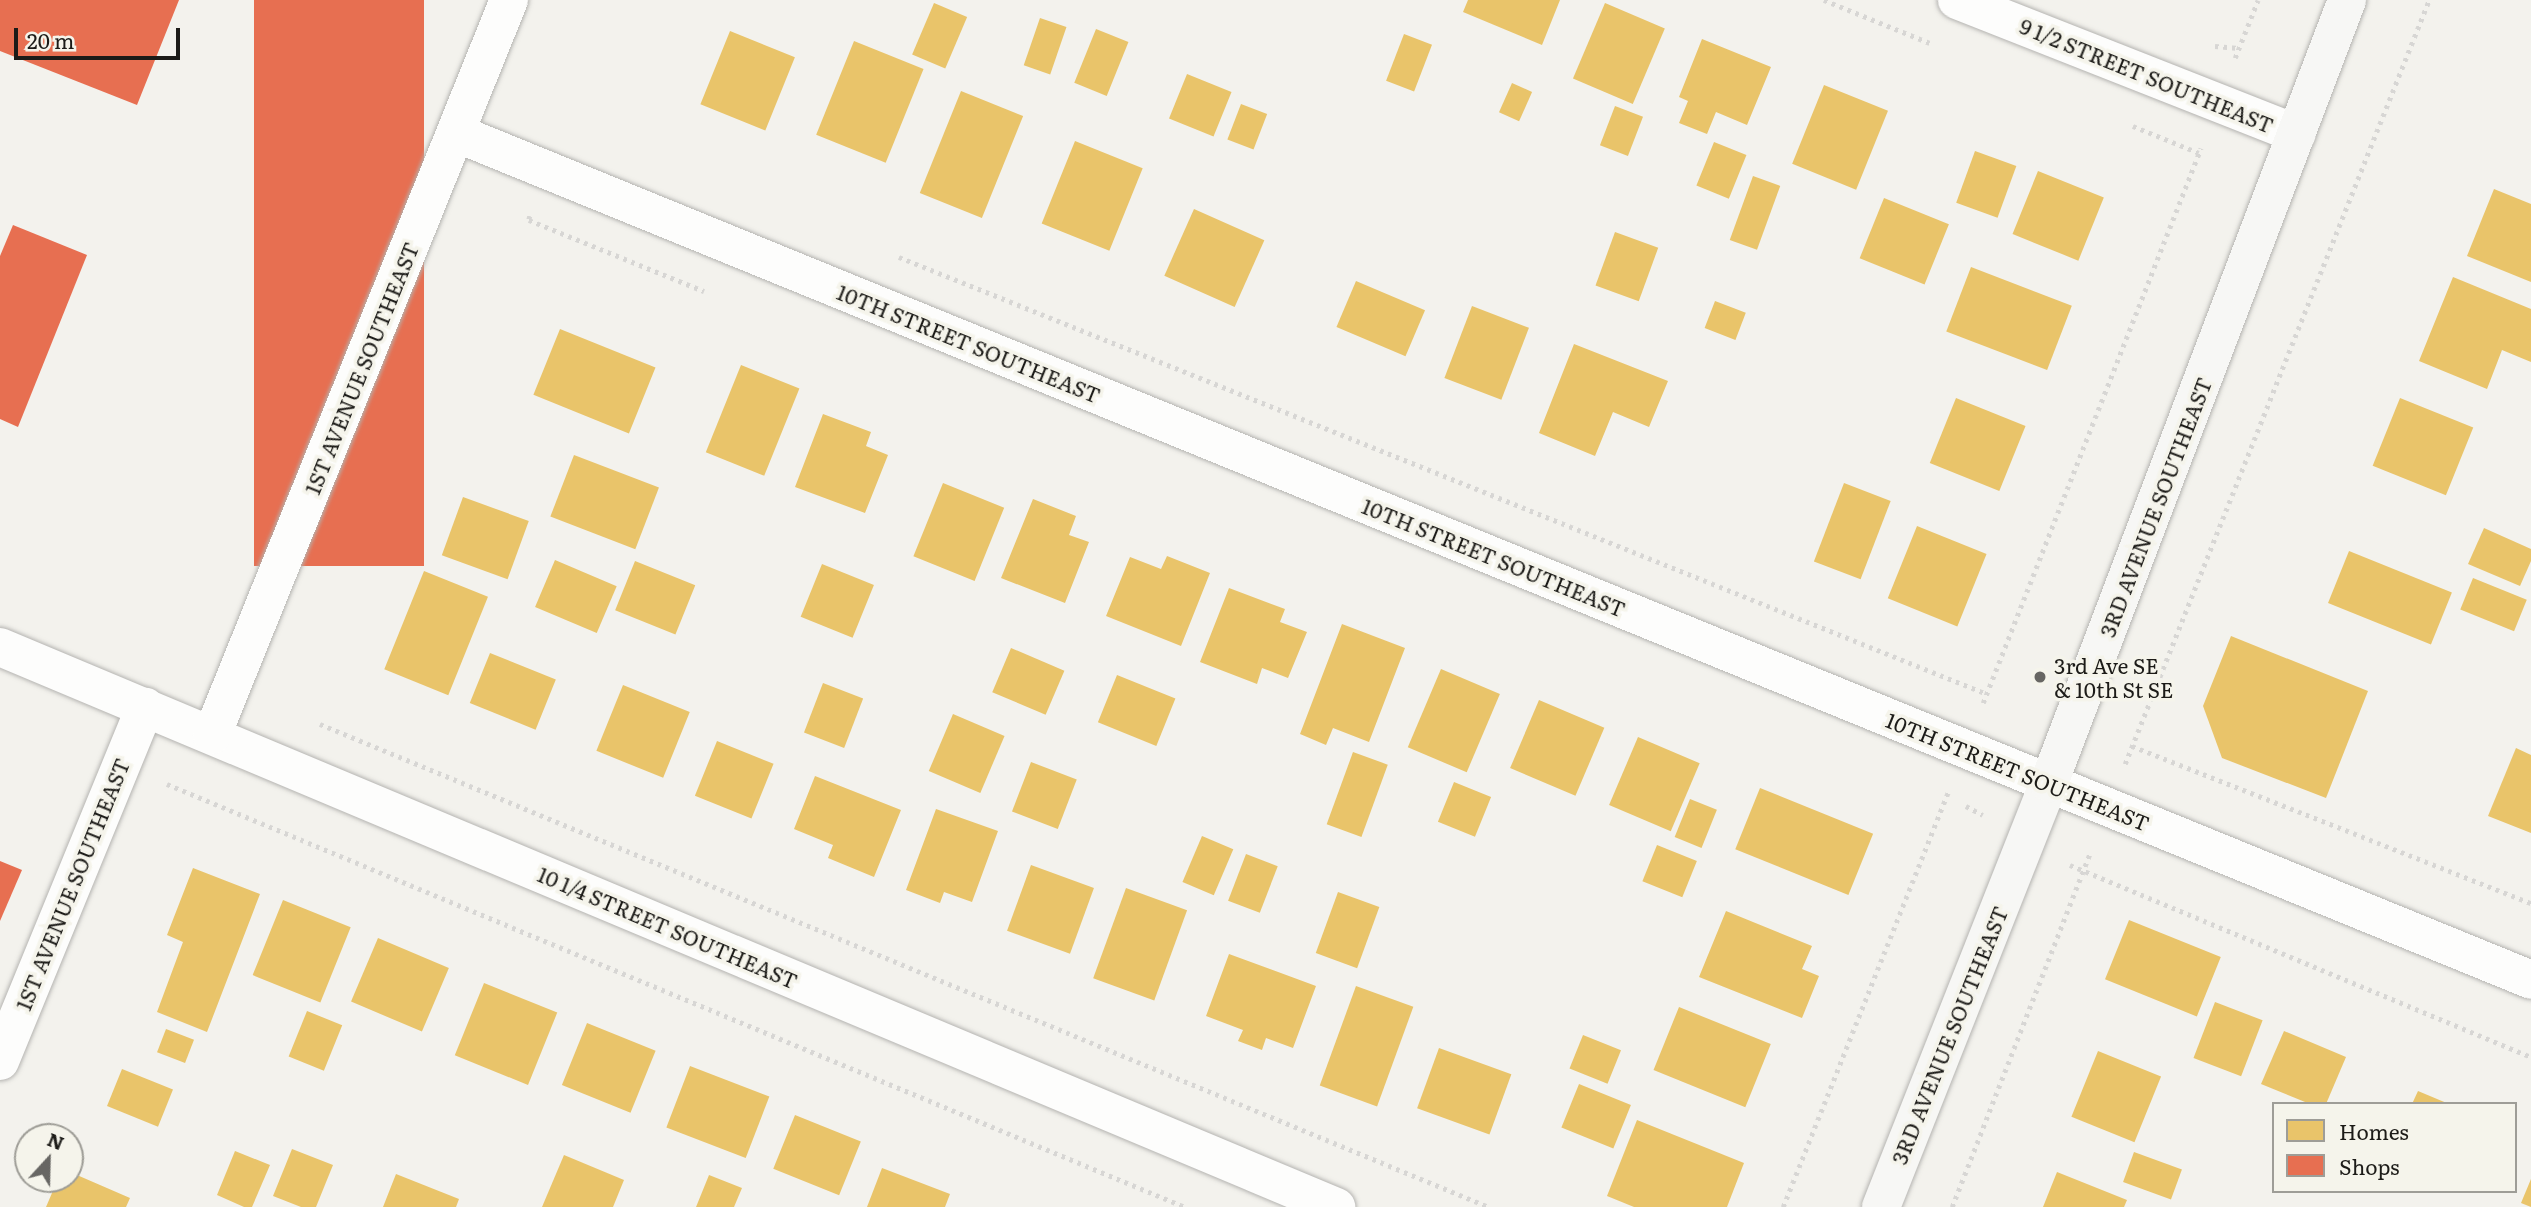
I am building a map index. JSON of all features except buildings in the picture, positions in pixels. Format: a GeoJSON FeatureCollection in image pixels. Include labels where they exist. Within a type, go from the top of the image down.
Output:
{"type":"FeatureCollection","features":[{"type":"Feature","properties":{"kind":"main road","name":"3RD AVENUE SOUTHEAST"},"geometry":{"type":"LineString","coordinates":[[1881,1207],[2049,783],[2347,0]]}},
{"type":"Feature","properties":{"kind":"street","name":"1ST AVENUE SOUTHEAST"},"geometry":{"type":"LineString","coordinates":[[212,735],[509,0]]}},
{"type":"Feature","properties":{"kind":"street","name":"9 1/2 STREET SOUTHEAST"},"geometry":{"type":"LineString","coordinates":[[1957,0],[2297,134]]}},
{"type":"Feature","properties":{"kind":"street","name":"10TH STREET SOUTHEAST"},"geometry":{"type":"LineString","coordinates":[[456,133],[2531,980]]}},
{"type":"Feature","properties":{"kind":"street","name":"10 1/4 STREET SOUTHEAST"},"geometry":{"type":"LineString","coordinates":[[0,648],[1336,1207]]}},
{"type":"Feature","properties":{"kind":"street","name":"1ST AVENUE SOUTHEAST"},"geometry":{"type":"LineString","coordinates":[[0,1061],[145,707]]}},
{"type":"Feature","properties":{"kind":"path"},"geometry":{"type":"LineString","coordinates":[[2239,48],[2258,0]]}},
{"type":"Feature","properties":{"kind":"path"},"geometry":{"type":"LineString","coordinates":[[2429,0],[2132,746],[2531,904]]}},
{"type":"Feature","properties":{"kind":"path"},"geometry":{"type":"LineString","coordinates":[[890,253],[1987,694],[2199,153]]}},
{"type":"Feature","properties":{"kind":"path"},"geometry":{"type":"LineString","coordinates":[[320,724],[1489,1207]]}},
{"type":"Feature","properties":{"kind":"path"},"geometry":{"type":"LineString","coordinates":[[121,764],[1185,1207]]}},
{"type":"Feature","properties":{"kind":"path"},"geometry":{"type":"LineString","coordinates":[[1783,1207],[1947,795]]}},
{"type":"Feature","properties":{"kind":"path"},"geometry":{"type":"LineString","coordinates":[[1952,1207],[2083,872],[2531,1057]]}},
{"type":"Feature","properties":{"kind":"place","name":"3rd Ave SE & 10th St SE"},"geometry":{"type":"Point","coordinates":[2040,677]}}]}
